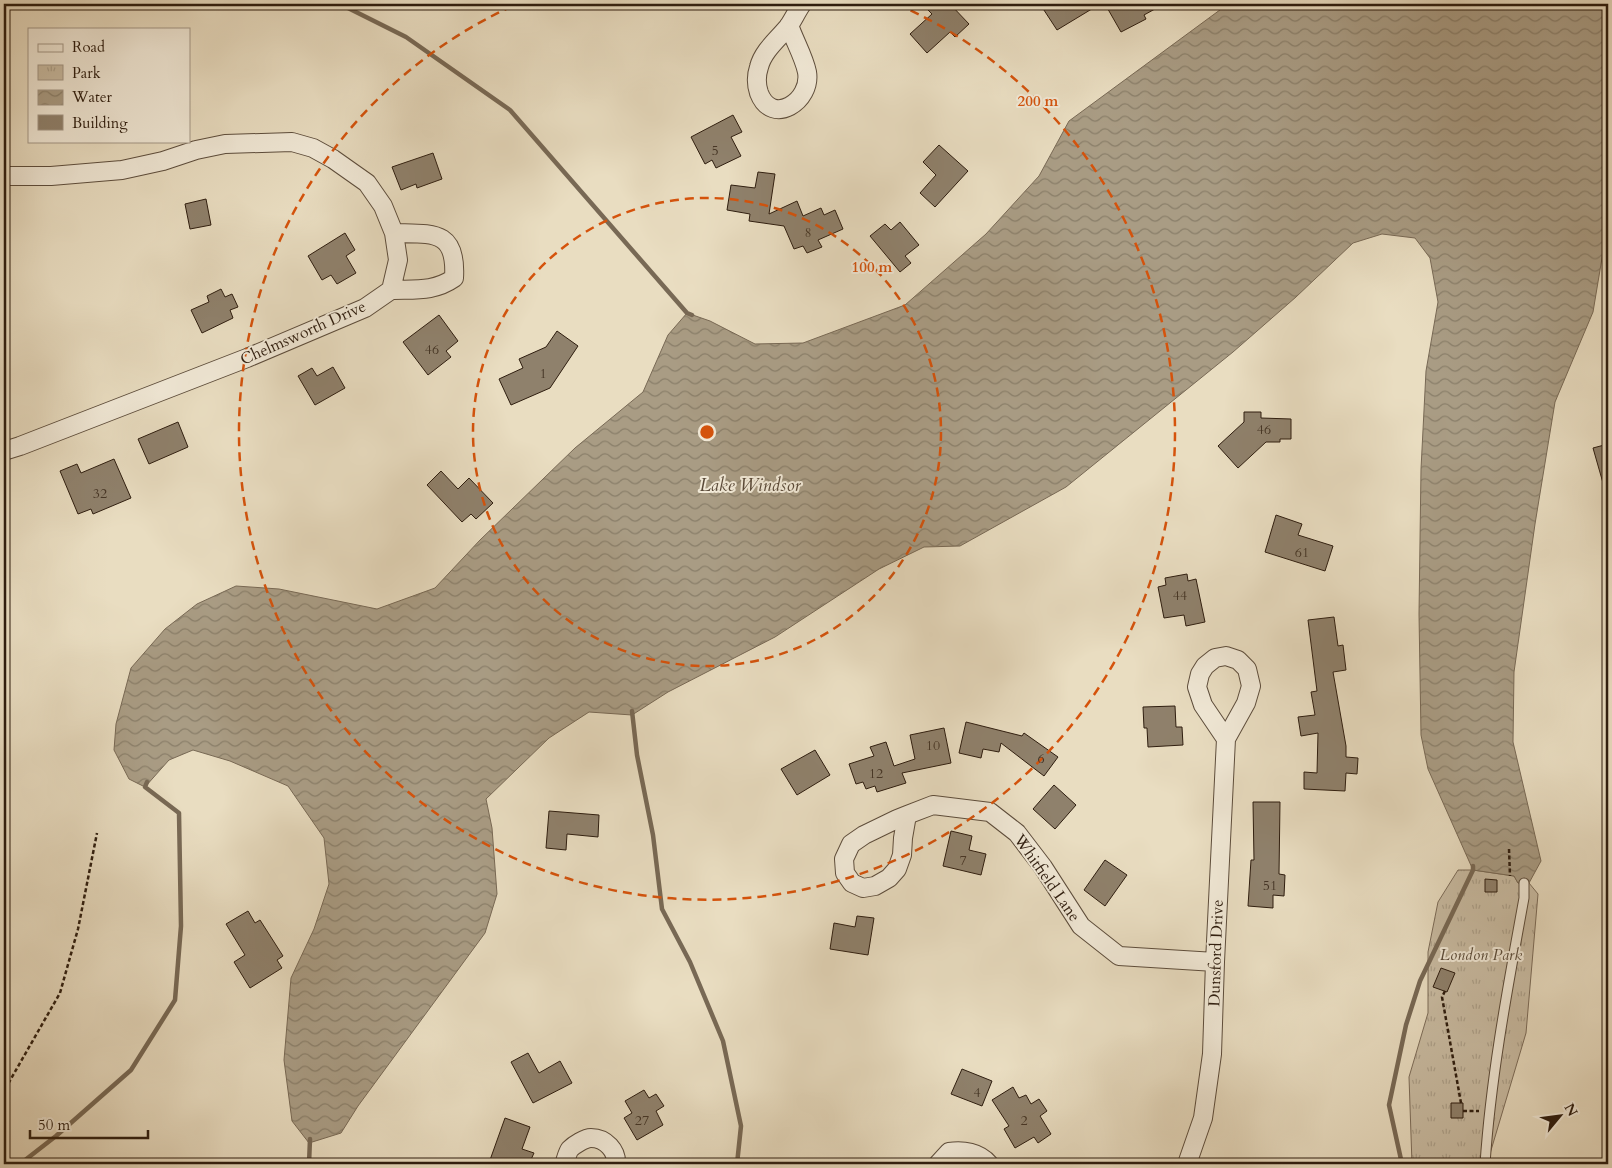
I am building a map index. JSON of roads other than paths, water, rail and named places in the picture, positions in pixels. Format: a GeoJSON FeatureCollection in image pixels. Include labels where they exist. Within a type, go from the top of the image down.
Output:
{"type":"FeatureCollection","features":[{"type":"Feature","properties":{"kind":"street"},"geometry":{"type":"LineString","coordinates":[[789,25],[802,4]]}},
{"type":"Feature","properties":{"kind":"street"},"geometry":{"type":"LineString","coordinates":[[4,176],[51,176],[122,170],[225,144],[292,142],[313,148],[367,183],[383,206],[394,233],[398,260],[391,290],[433,289],[446,284],[454,278],[455,264],[451,249],[445,240],[433,234],[394,233]]}},
{"type":"Feature","properties":{"kind":"street","name":"Chelmsworth Drive"},"geometry":{"type":"LineString","coordinates":[[4,451],[247,358],[366,308],[391,290]]}},
{"type":"Feature","properties":{"kind":"street","name":"Dunsford Drive"},"geometry":{"type":"LineString","coordinates":[[1187,1164],[1203,1118],[1212,1054],[1226,739]]}},
{"type":"Feature","properties":{"kind":"street","name":"Whitfield Lane"},"geometry":{"type":"LineString","coordinates":[[907,815],[933,805],[990,812],[1017,833],[1043,866],[1081,926],[1119,956],[1215,962]]}},
{"type":"Feature","properties":{"kind":"street"},"geometry":{"type":"LineString","coordinates":[[564,1164],[568,1150],[579,1142],[591,1138],[612,1147],[617,1156],[616,1164]]}},
{"type":"Feature","properties":{"kind":"street"},"geometry":{"type":"LineString","coordinates":[[938,1164],[949,1152],[962,1150],[986,1160],[989,1164]]}},
{"type":"Feature","properties":{"kind":"lane"},"geometry":{"type":"LineString","coordinates":[[1485,1164],[1488,1111],[1524,898],[1524,883]]}},
{"type":"Feature","properties":{"kind":"water","name":"Lake Windsor"},"geometry":{"type":"Polygon","coordinates":[[[1228,4],[1608,4],[1608,207],[1604,246],[1593,312],[1555,402],[1514,672],[1513,742],[1541,861],[1529,883],[1518,883],[1514,876],[1473,870],[1428,769],[1421,735],[1419,614],[1421,469],[1426,371],[1438,302],[1430,258],[1415,238],[1382,234],[1353,243],[1296,297],[1233,352],[1066,487],[960,546],[924,547],[879,569],[775,637],[668,692],[632,715],[589,712],[549,738],[486,799],[492,828],[497,894],[485,933],[358,1106],[341,1133],[309,1143],[292,1121],[284,1060],[291,978],[314,929],[329,884],[324,838],[288,786],[230,761],[193,750],[169,760],[145,787],[129,779],[114,750],[116,724],[131,668],[165,629],[197,604],[236,586],[279,589],[377,609],[435,588],[480,540],[575,448],[643,392],[668,335],[687,313],[710,321],[755,344],[803,343],[905,305],[986,234],[1039,176],[1069,121],[1228,4]]]}},
{"type":"Feature","properties":{"kind":"waterway"},"geometry":{"type":"LineString","coordinates":[[340,4],[406,37],[510,110],[687,313],[692,315]]}},
{"type":"Feature","properties":{"kind":"waterway"},"geometry":{"type":"LineString","coordinates":[[632,711],[637,755],[653,835],[662,909],[690,962],[723,1041],[741,1126],[737,1164]]}},
{"type":"Feature","properties":{"kind":"waterway"},"geometry":{"type":"LineString","coordinates":[[20,1164],[56,1136],[131,1070],[175,1000],[181,926],[179,813],[145,787],[147,782]]}},
{"type":"Feature","properties":{"kind":"waterway"},"geometry":{"type":"LineString","coordinates":[[1402,1164],[1389,1105],[1406,1025],[1420,981],[1473,870],[1473,866]]}},
{"type":"Feature","properties":{"kind":"waterway"},"geometry":{"type":"LineString","coordinates":[[309,1164],[310,1139]]}},
{"type":"Feature","properties":{"kind":"park label","name":"London Park"},"geometry":{"type":"Point","coordinates":[1481,955]}}]}
